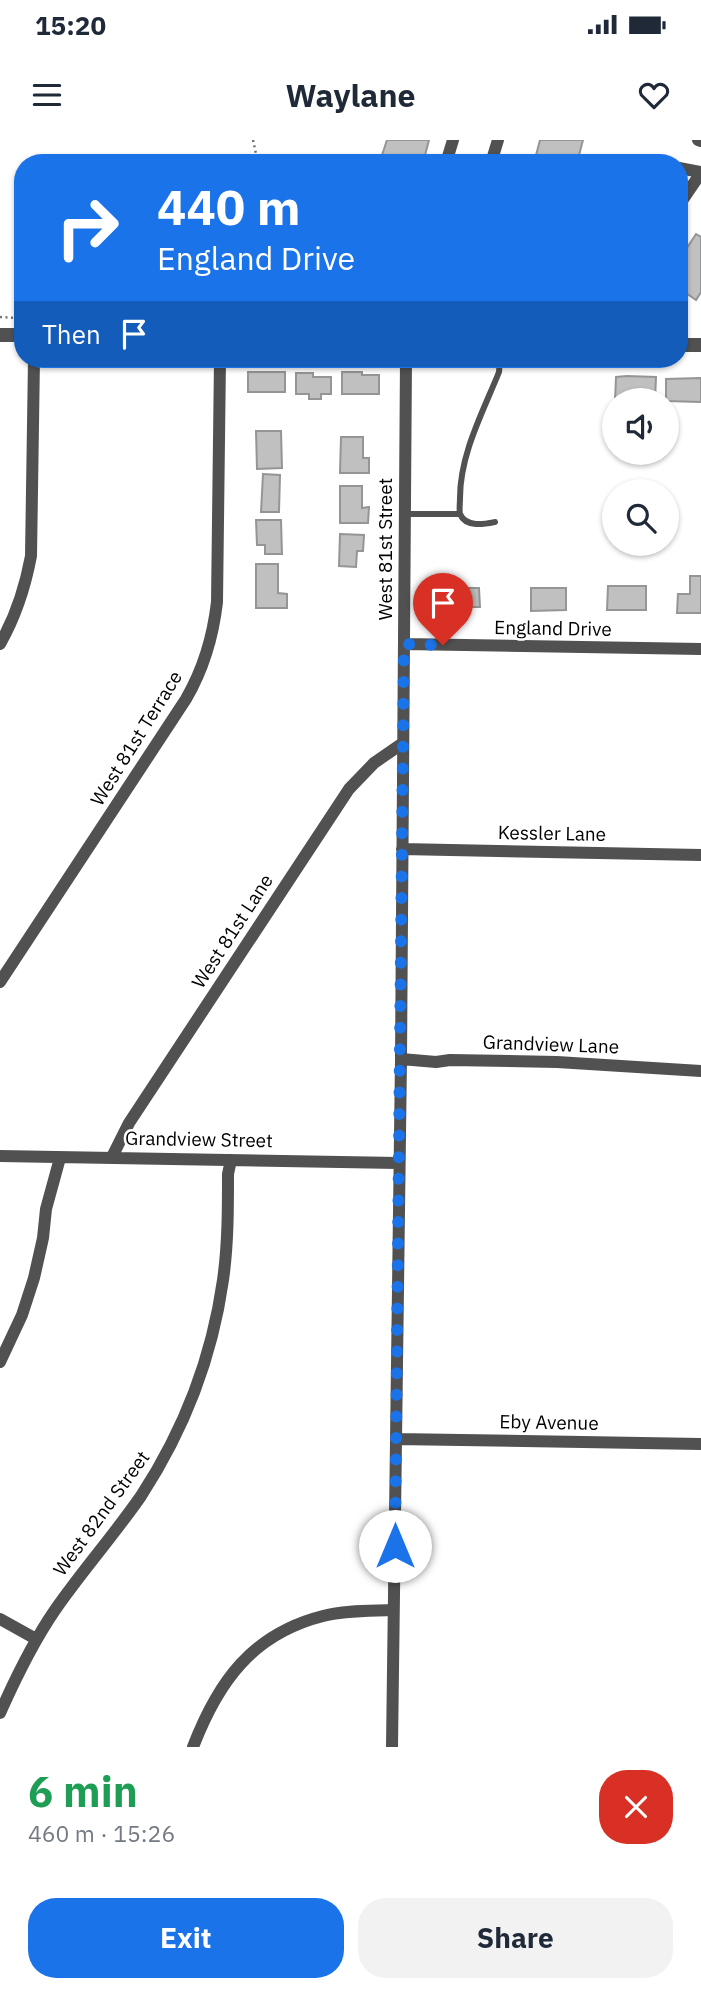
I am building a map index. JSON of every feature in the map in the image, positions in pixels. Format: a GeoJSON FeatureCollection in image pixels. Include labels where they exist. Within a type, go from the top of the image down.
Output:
{"type":"FeatureCollection","features":[{"type":"Feature","properties":{"kind":"street"},"geometry":{"type":"LineString","coordinates":[[688,192],[701,172]]}},
{"type":"Feature","properties":{"kind":"street"},"geometry":{"type":"LineString","coordinates":[[0,644],[16,614],[26,585],[31,556],[34,368]]}},
{"type":"Feature","properties":{"kind":"street","name":"West 81st Terrace"},"geometry":{"type":"LineString","coordinates":[[0,982],[186,699],[206,656],[217,602],[220,368]]}},
{"type":"Feature","properties":{"kind":"street","name":"West 81st Street"},"geometry":{"type":"LineString","coordinates":[[392,1747],[406,368]]}},
{"type":"Feature","properties":{"kind":"street","name":"England Drive"},"geometry":{"type":"LineString","coordinates":[[404,644],[701,649]]}},
{"type":"Feature","properties":{"kind":"street","name":"West 81st Lane"},"geometry":{"type":"LineString","coordinates":[[112,1157],[129,1123],[349,789],[374,763],[403,743]]}},
{"type":"Feature","properties":{"kind":"street","name":"Kessler Lane"},"geometry":{"type":"LineString","coordinates":[[402,849],[701,855]]}},
{"type":"Feature","properties":{"kind":"street","name":"Grandview Lane"},"geometry":{"type":"LineString","coordinates":[[401,1059],[436,1062],[557,1062],[701,1071]]}},
{"type":"Feature","properties":{"kind":"street","name":"Grandview Street"},"geometry":{"type":"LineString","coordinates":[[0,1156],[398,1163]]}},
{"type":"Feature","properties":{"kind":"street"},"geometry":{"type":"LineString","coordinates":[[0,1362],[22,1315],[34,1278],[46,1209],[60,1158]]}},
{"type":"Feature","properties":{"kind":"street","name":"West 82nd Street"},"geometry":{"type":"LineString","coordinates":[[0,1713],[36,1639],[55,1609],[140,1497],[165,1457],[189,1409],[206,1361],[224,1278],[228,1174],[231,1160]]}},
{"type":"Feature","properties":{"kind":"street","name":"Eby Avenue"},"geometry":{"type":"LineString","coordinates":[[396,1439],[701,1444]]}},
{"type":"Feature","properties":{"kind":"street"},"geometry":{"type":"LineString","coordinates":[[193,1747],[211,1705],[227,1679],[252,1652],[272,1637],[325,1615],[393,1610]]}},
{"type":"Feature","properties":{"kind":"street"},"geometry":{"type":"LineString","coordinates":[[0,1619],[36,1639]]}},
{"type":"Feature","properties":{"kind":"lane"},"geometry":{"type":"LineString","coordinates":[[495,522],[483,525],[465,520],[460,514],[460,491],[465,458],[499,368]]}},
{"type":"Feature","properties":{"kind":"lane"},"geometry":{"type":"LineString","coordinates":[[404,514],[460,514]]}},
{"type":"Feature","properties":{"kind":"building"},"geometry":{"type":"Polygon","coordinates":[[[387,140],[429,140],[425,154],[382,154],[387,140]]]}},
{"type":"Feature","properties":{"kind":"building"},"geometry":{"type":"Polygon","coordinates":[[[540,140],[583,140],[579,154],[536,154],[540,140]]]}},
{"type":"Feature","properties":{"kind":"building"},"geometry":{"type":"Polygon","coordinates":[[[696,234],[701,237],[701,292],[696,300],[688,294],[688,246],[696,234]]]}},
{"type":"Feature","properties":{"kind":"building"},"geometry":{"type":"Polygon","coordinates":[[[248,372],[285,372],[285,392],[248,392],[248,372]]]}},
{"type":"Feature","properties":{"kind":"building"},"geometry":{"type":"Polygon","coordinates":[[[342,372],[379,375],[379,394],[342,394],[342,372]]]}},
{"type":"Feature","properties":{"kind":"building"},"geometry":{"type":"Polygon","coordinates":[[[296,373],[331,377],[331,394],[321,394],[321,399],[309,399],[309,394],[296,394],[296,373]]]}},
{"type":"Feature","properties":{"kind":"building"},"geometry":{"type":"Polygon","coordinates":[[[616,377],[656,377],[656,388],[616,388],[616,377]]]}},
{"type":"Feature","properties":{"kind":"building"},"geometry":{"type":"Polygon","coordinates":[[[701,378],[701,402],[679,401],[679,388],[666,388],[666,379],[701,378]]]}},
{"type":"Feature","properties":{"kind":"building"},"geometry":{"type":"Polygon","coordinates":[[[256,431],[281,431],[282,468],[257,469],[256,431]]]}},
{"type":"Feature","properties":{"kind":"building"},"geometry":{"type":"Polygon","coordinates":[[[341,437],[363,437],[363,458],[369,458],[369,473],[340,473],[341,437]]]}},
{"type":"Feature","properties":{"kind":"building"},"geometry":{"type":"Polygon","coordinates":[[[263,474],[280,475],[279,512],[261,512],[263,474]]]}},
{"type":"Feature","properties":{"kind":"building"},"geometry":{"type":"Polygon","coordinates":[[[340,486],[362,486],[362,508],[369,507],[368,523],[340,523],[340,486]]]}},
{"type":"Feature","properties":{"kind":"building"},"geometry":{"type":"Polygon","coordinates":[[[256,520],[281,520],[282,554],[265,554],[265,545],[257,545],[256,520]]]}},
{"type":"Feature","properties":{"kind":"building"},"geometry":{"type":"Polygon","coordinates":[[[340,534],[364,535],[363,551],[357,551],[356,567],[339,566],[340,534]]]}},
{"type":"Feature","properties":{"kind":"building"},"geometry":{"type":"Polygon","coordinates":[[[256,564],[278,564],[278,593],[287,594],[287,608],[256,608],[256,564]]]}},
{"type":"Feature","properties":{"kind":"building"},"geometry":{"type":"Polygon","coordinates":[[[690,576],[701,576],[701,613],[677,613],[678,594],[690,594],[690,576]]]}},
{"type":"Feature","properties":{"kind":"building"},"geometry":{"type":"Polygon","coordinates":[[[608,586],[646,586],[646,610],[607,610],[608,586]]]}},
{"type":"Feature","properties":{"kind":"building"},"geometry":{"type":"Polygon","coordinates":[[[442,588],[479,588],[480,607],[442,607],[442,588]]]}},
{"type":"Feature","properties":{"kind":"building"},"geometry":{"type":"Polygon","coordinates":[[[531,588],[566,588],[566,610],[531,611],[531,588]]]}},
{"type":"Feature","properties":{"kind":"route"},"geometry":{"type":"LineString","coordinates":[[395,1546],[404,644],[443,645]]}}]}
